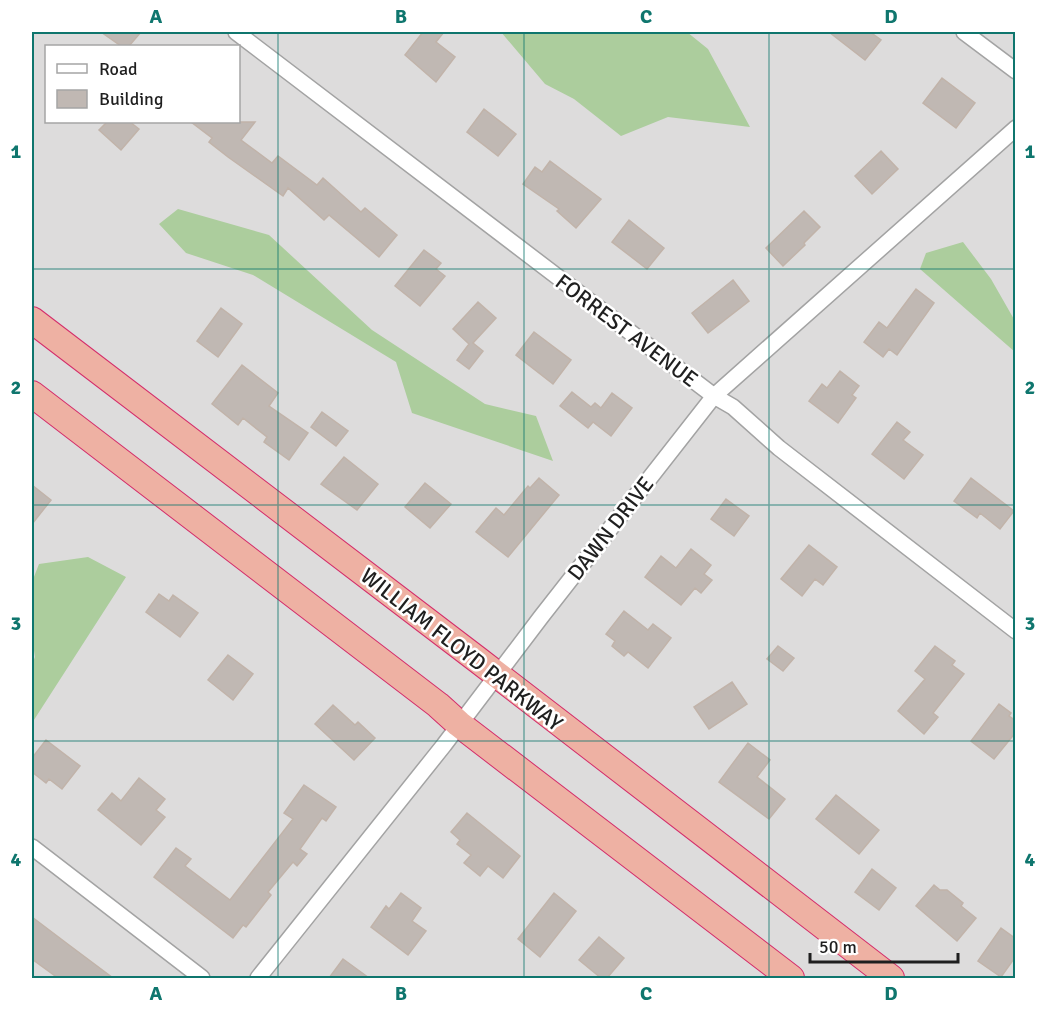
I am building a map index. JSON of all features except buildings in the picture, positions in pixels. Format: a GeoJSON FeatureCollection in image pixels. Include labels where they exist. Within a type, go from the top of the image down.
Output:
{"type":"FeatureCollection","features":[{"type":"Feature","properties":{"kind":"highway","name":"WILLIAM FLOYD PARKWAY"},"geometry":{"type":"LineString","coordinates":[[32,320],[891,978]]}},
{"type":"Feature","properties":{"kind":"highway"},"geometry":{"type":"LineString","coordinates":[[32,394],[791,978]]}},
{"type":"Feature","properties":{"kind":"street","name":"FORREST AVENUE"},"geometry":{"type":"LineString","coordinates":[[236,32],[714,396],[733,407],[779,448],[1016,631]]}},
{"type":"Feature","properties":{"kind":"street"},"geometry":{"type":"LineString","coordinates":[[964,32],[1016,70]]}},
{"type":"Feature","properties":{"kind":"street","name":"DAWN DRIVE"},"geometry":{"type":"LineString","coordinates":[[258,978],[714,396],[1016,128]]}},
{"type":"Feature","properties":{"kind":"street"},"geometry":{"type":"LineString","coordinates":[[32,847],[202,978]]}},
{"type":"Feature","properties":{"kind":"shaded area"},"geometry":{"type":"Polygon","coordinates":[[[32,32],[1015,32],[1015,978],[32,978],[32,32]]]}},
{"type":"Feature","properties":{"kind":"green space"},"geometry":{"type":"Polygon","coordinates":[[[501,32],[687,32],[708,49],[750,127],[668,117],[621,136],[574,99],[545,84],[501,32]]]}},
{"type":"Feature","properties":{"kind":"green space"},"geometry":{"type":"Polygon","coordinates":[[[178,209],[269,235],[372,330],[485,404],[536,416],[553,461],[412,413],[396,362],[253,275],[186,253],[159,224],[178,209]]]}},
{"type":"Feature","properties":{"kind":"green space"},"geometry":{"type":"Polygon","coordinates":[[[963,242],[991,279],[1015,321],[1015,352],[920,269],[926,253],[963,242]]]}},
{"type":"Feature","properties":{"kind":"green space"},"geometry":{"type":"Polygon","coordinates":[[[88,557],[126,577],[32,723],[32,664],[35,657],[32,638],[32,582],[39,564],[88,557]]]}}]}
